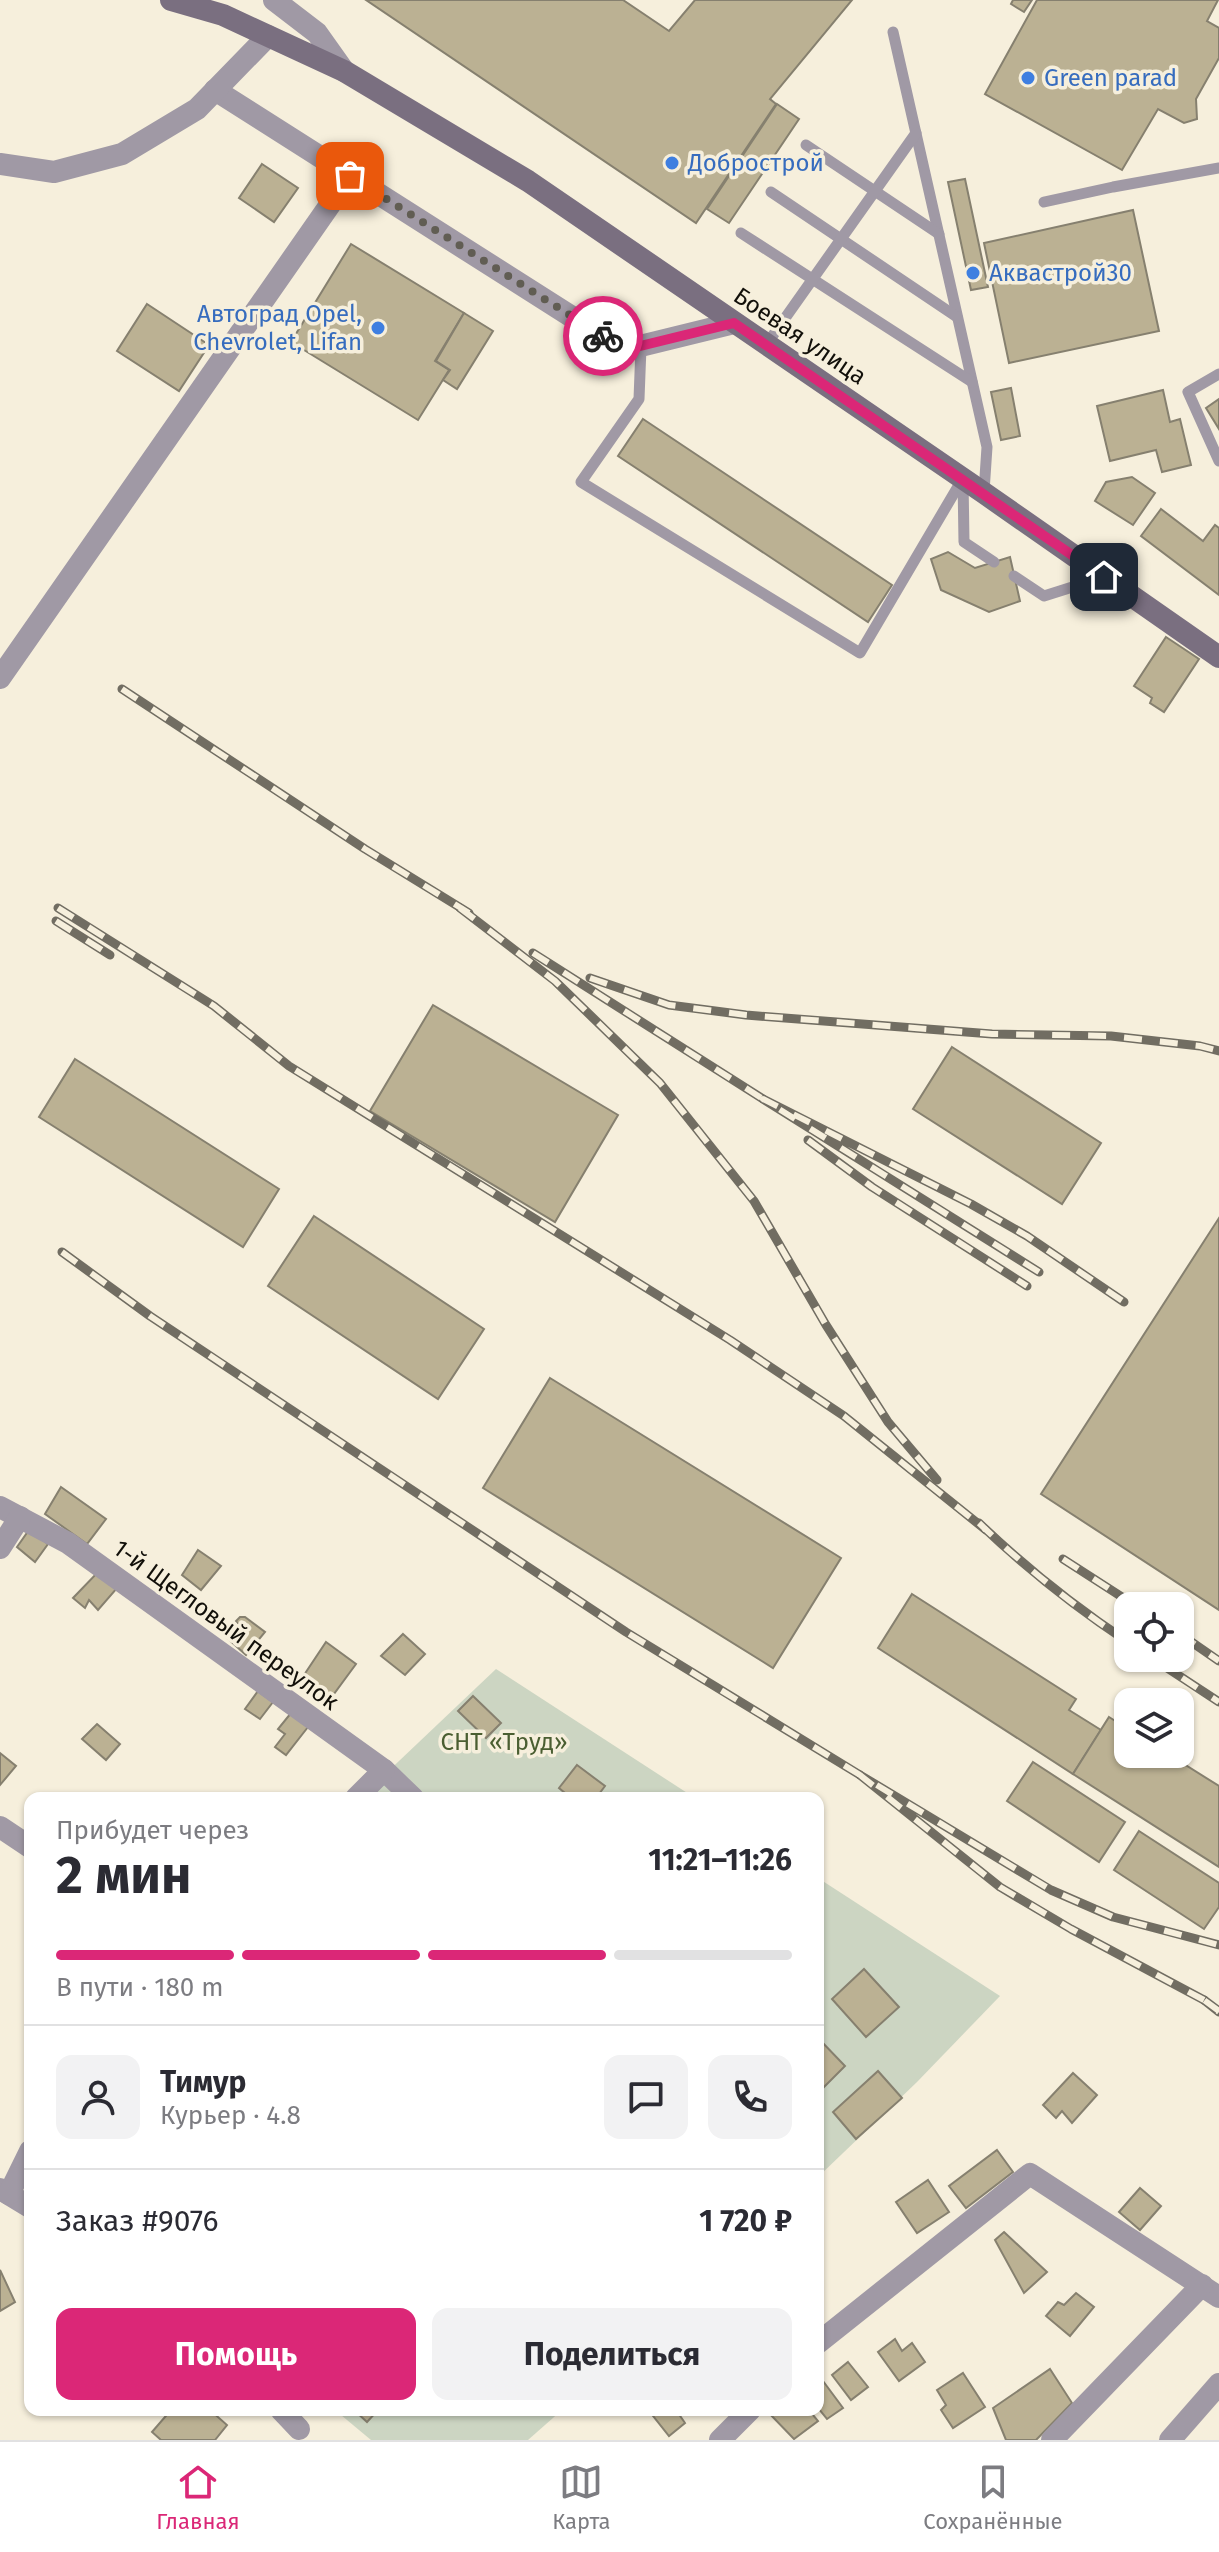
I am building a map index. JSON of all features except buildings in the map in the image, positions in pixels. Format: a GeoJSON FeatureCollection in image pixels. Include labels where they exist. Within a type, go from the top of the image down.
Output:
{"type":"FeatureCollection","features":[{"type":"Feature","properties":{"kind":"main road","name":"Боевая улица"},"geometry":{"type":"LineString","coordinates":[[171,0],[201,4],[344,71],[528,181],[1219,657]]}},
{"type":"Feature","properties":{"kind":"street"},"geometry":{"type":"LineString","coordinates":[[274,0],[317,33],[344,71]]}},
{"type":"Feature","properties":{"kind":"street"},"geometry":{"type":"LineString","coordinates":[[0,164],[54,172],[122,154],[197,109],[268,36]]}},
{"type":"Feature","properties":{"kind":"street"},"geometry":{"type":"LineString","coordinates":[[215,90],[624,350],[734,323]]}},
{"type":"Feature","properties":{"kind":"street"},"geometry":{"type":"LineString","coordinates":[[0,678],[350,176]]}},
{"type":"Feature","properties":{"kind":"street"},"geometry":{"type":"LineString","coordinates":[[0,1548],[10,1512]]}},
{"type":"Feature","properties":{"kind":"street","name":"1-й Щегловый переулок"},"geometry":{"type":"LineString","coordinates":[[10,1512],[68,1543],[384,1770],[407,1792]]}},
{"type":"Feature","properties":{"kind":"street"},"geometry":{"type":"LineString","coordinates":[[362,1792],[384,1770]]}},
{"type":"Feature","properties":{"kind":"street"},"geometry":{"type":"LineString","coordinates":[[0,1827],[24,1843]]}},
{"type":"Feature","properties":{"kind":"street"},"geometry":{"type":"LineString","coordinates":[[24,2160],[4,2191],[24,2203]]}},
{"type":"Feature","properties":{"kind":"street"},"geometry":{"type":"LineString","coordinates":[[824,2338],[1030,2174],[1210,2291],[1061,2437]]}},
{"type":"Feature","properties":{"kind":"street"},"geometry":{"type":"LineString","coordinates":[[1170,2440],[1219,2384]]}},
{"type":"Feature","properties":{"kind":"street"},"geometry":{"type":"LineString","coordinates":[[287,2416],[299,2429]]}},
{"type":"Feature","properties":{"kind":"street"},"geometry":{"type":"LineString","coordinates":[[720,2440],[744,2416]]}},
{"type":"Feature","properties":{"kind":"lane"},"geometry":{"type":"LineString","coordinates":[[893,32],[987,447],[984,493]]}},
{"type":"Feature","properties":{"kind":"lane"},"geometry":{"type":"LineString","coordinates":[[766,345],[916,133]]}},
{"type":"Feature","properties":{"kind":"lane"},"geometry":{"type":"LineString","coordinates":[[806,145],[939,234]]}},
{"type":"Feature","properties":{"kind":"lane"},"geometry":{"type":"LineString","coordinates":[[1044,202],[1219,168]]}},
{"type":"Feature","properties":{"kind":"lane"},"geometry":{"type":"LineString","coordinates":[[771,192],[957,317]]}},
{"type":"Feature","properties":{"kind":"lane"},"geometry":{"type":"LineString","coordinates":[[741,233],[972,382]]}},
{"type":"Feature","properties":{"kind":"lane"},"geometry":{"type":"LineString","coordinates":[[641,347],[639,399],[581,482],[860,653],[963,478]]}},
{"type":"Feature","properties":{"kind":"lane"},"geometry":{"type":"LineString","coordinates":[[1219,374],[1188,392],[1219,461]]}},
{"type":"Feature","properties":{"kind":"lane"},"geometry":{"type":"LineString","coordinates":[[963,478],[964,542],[994,562]]}},
{"type":"Feature","properties":{"kind":"lane"},"geometry":{"type":"LineString","coordinates":[[1014,576],[1044,596],[1104,577]]}},
{"type":"Feature","properties":{"kind":"green space","name":"СНТ «Труд»"},"geometry":{"type":"Polygon","coordinates":[[[496,1669],[686,1792],[366,1792],[496,1669]]]}},
{"type":"Feature","properties":{"kind":"green space"},"geometry":{"type":"Polygon","coordinates":[[[824,1882],[1000,1996],[824,2171],[824,1882]]]}},
{"type":"Feature","properties":{"kind":"green space"},"geometry":{"type":"Polygon","coordinates":[[[342,2416],[555,2416],[528,2440],[371,2440],[342,2416]]]}},
{"type":"Feature","properties":{"kind":"railway"},"geometry":{"type":"LineString","coordinates":[[122,689],[365,849],[469,913]]}},
{"type":"Feature","properties":{"kind":"railway"},"geometry":{"type":"LineString","coordinates":[[58,908],[214,1006],[289,1066],[730,1340],[844,1416],[986,1530]]}},
{"type":"Feature","properties":{"kind":"railway"},"geometry":{"type":"LineString","coordinates":[[460,908],[555,981],[660,1083],[754,1201],[826,1325],[888,1422],[937,1480]]}},
{"type":"Feature","properties":{"kind":"railway"},"geometry":{"type":"LineString","coordinates":[[56,921],[110,955]]}},
{"type":"Feature","properties":{"kind":"railway"},"geometry":{"type":"LineString","coordinates":[[533,953],[763,1099]]}},
{"type":"Feature","properties":{"kind":"railway"},"geometry":{"type":"LineString","coordinates":[[590,978],[669,1005],[746,1015],[992,1034],[1111,1036],[1219,1051]]}},
{"type":"Feature","properties":{"kind":"railway"},"geometry":{"type":"LineString","coordinates":[[1039,1272],[763,1099],[971,1204],[1027,1236],[1124,1302]]}},
{"type":"Feature","properties":{"kind":"railway"},"geometry":{"type":"LineString","coordinates":[[808,1140],[872,1187],[1027,1286]]}},
{"type":"Feature","properties":{"kind":"railway"},"geometry":{"type":"LineString","coordinates":[[62,1252],[150,1316],[626,1632],[860,1775]]}},
{"type":"Feature","properties":{"kind":"railway"},"geometry":{"type":"LineString","coordinates":[[979,1523],[1051,1586],[1114,1632]]}},
{"type":"Feature","properties":{"kind":"railway"},"geometry":{"type":"LineString","coordinates":[[1063,1559],[1114,1592]]}},
{"type":"Feature","properties":{"kind":"railway"},"geometry":{"type":"LineString","coordinates":[[1194,1644],[1219,1661]]}},
{"type":"Feature","properties":{"kind":"railway"},"geometry":{"type":"LineString","coordinates":[[1173,1672],[1219,1702]]}},
{"type":"Feature","properties":{"kind":"railway"},"geometry":{"type":"LineString","coordinates":[[1204,2000],[1000,1887],[860,1775],[1051,1890],[1113,1917],[1219,1945]]}},
{"type":"Feature","properties":{"kind":"railway"},"geometry":{"type":"LineString","coordinates":[[1219,2011],[1204,2000],[1219,2012]]}},
{"type":"Feature","properties":{"kind":"way so far"},"geometry":{"type":"LineString","coordinates":[[350,176],[603,336]]}},
{"type":"Feature","properties":{"kind":"place","name":"Green parad"},"geometry":{"type":"Point","coordinates":[1028,78]}},
{"type":"Feature","properties":{"kind":"place","name":"Добрострой"},"geometry":{"type":"Point","coordinates":[672,163]}},
{"type":"Feature","properties":{"kind":"place","name":"Аквастрой30"},"geometry":{"type":"Point","coordinates":[973,273]}},
{"type":"Feature","properties":{"kind":"place","name":"Автоград Opel, Chevrolet, Lifan"},"geometry":{"type":"Point","coordinates":[378,328]}},
{"type":"Feature","properties":{"kind":"route"},"geometry":{"type":"LineString","coordinates":[[603,336],[624,350],[734,323],[1104,577]]}}]}
